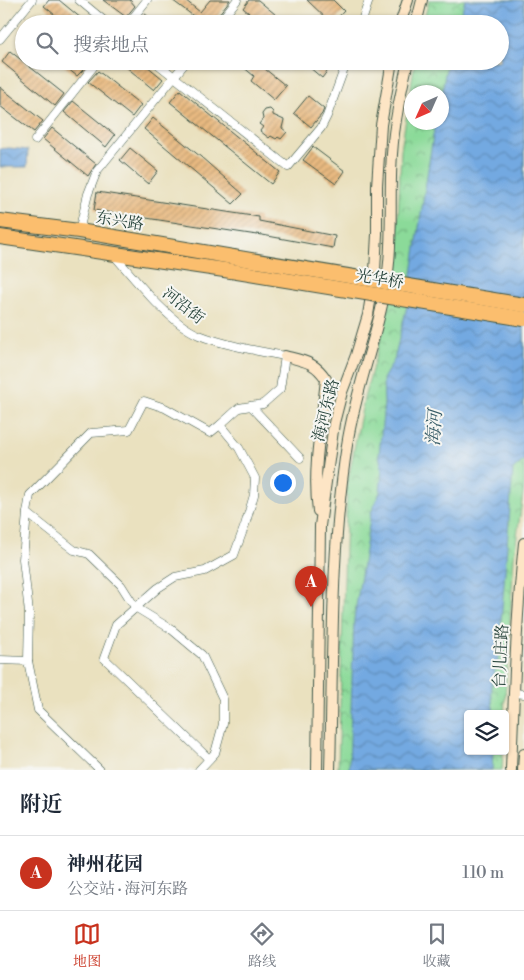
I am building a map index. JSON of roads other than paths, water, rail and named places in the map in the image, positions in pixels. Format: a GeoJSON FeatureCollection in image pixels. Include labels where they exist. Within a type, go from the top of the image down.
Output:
{"type":"FeatureCollection","features":[{"type":"Feature","properties":{"kind":"highway","name":"东兴路"},"geometry":{"type":"LineString","coordinates":[[0,221],[80,231],[234,257]]}},
{"type":"Feature","properties":{"kind":"highway"},"geometry":{"type":"LineString","coordinates":[[0,237],[113,254]]}},
{"type":"Feature","properties":{"kind":"highway","name":"光华桥"},"geometry":{"type":"LineString","coordinates":[[113,254],[231,271],[524,319]]}},
{"type":"Feature","properties":{"kind":"highway","name":"光华桥"},"geometry":{"type":"LineString","coordinates":[[234,257],[524,305]]}},
{"type":"Feature","properties":{"kind":"main road"},"geometry":{"type":"LineString","coordinates":[[403,15],[408,0]]}},
{"type":"Feature","properties":{"kind":"main road"},"geometry":{"type":"LineString","coordinates":[[418,15],[422,0]]}},
{"type":"Feature","properties":{"kind":"main road","name":"海河东路"},"geometry":{"type":"LineString","coordinates":[[318,770],[320,526],[334,423],[342,392],[368,315],[377,243],[377,186],[382,125],[391,70]]}},
{"type":"Feature","properties":{"kind":"main road","name":"海河东路"},"geometry":{"type":"LineString","coordinates":[[330,770],[333,616],[340,491],[356,399],[383,305],[391,241],[392,152],[400,93],[406,70]]}},
{"type":"Feature","properties":{"kind":"main road"},"geometry":{"type":"LineString","coordinates":[[285,356],[308,362],[319,369],[326,379],[317,456],[315,493],[320,526]]}},
{"type":"Feature","properties":{"kind":"main road","name":"台儿庄路"},"geometry":{"type":"LineString","coordinates":[[511,770],[519,693],[519,590],[524,543]]}},
{"type":"Feature","properties":{"kind":"main road"},"geometry":{"type":"LineString","coordinates":[[523,770],[524,754]]}},
{"type":"Feature","properties":{"kind":"street"},"geometry":{"type":"LineString","coordinates":[[20,15],[32,0]]}},
{"type":"Feature","properties":{"kind":"street"},"geometry":{"type":"LineString","coordinates":[[78,0],[97,15]]}},
{"type":"Feature","properties":{"kind":"street"},"geometry":{"type":"LineString","coordinates":[[135,15],[147,0]]}},
{"type":"Feature","properties":{"kind":"street"},"geometry":{"type":"LineString","coordinates":[[225,15],[237,0]]}},
{"type":"Feature","properties":{"kind":"street"},"geometry":{"type":"LineString","coordinates":[[363,15],[369,0]]}},
{"type":"Feature","properties":{"kind":"street"},"geometry":{"type":"LineString","coordinates":[[0,39],[15,21]]}},
{"type":"Feature","properties":{"kind":"street"},"geometry":{"type":"LineString","coordinates":[[35,140],[91,70]]}},
{"type":"Feature","properties":{"kind":"street"},"geometry":{"type":"LineString","coordinates":[[165,70],[288,167],[321,128],[344,70]]}},
{"type":"Feature","properties":{"kind":"street"},"geometry":{"type":"LineString","coordinates":[[80,231],[88,194],[97,171],[180,70]]}},
{"type":"Feature","properties":{"kind":"street","name":"河沿街"},"geometry":{"type":"LineString","coordinates":[[113,254],[141,286],[184,326],[199,335],[252,350],[285,356]]}},
{"type":"Feature","properties":{"kind":"street"},"geometry":{"type":"LineString","coordinates":[[100,770],[38,710],[28,661],[29,613],[23,559],[26,513],[30,495],[90,433],[128,430],[144,402],[165,408],[210,433],[239,408],[263,404],[280,390],[285,356]]}},
{"type":"Feature","properties":{"kind":"street"},"geometry":{"type":"LineString","coordinates":[[251,406],[300,458]]}},
{"type":"Feature","properties":{"kind":"street"},"geometry":{"type":"LineString","coordinates":[[209,759],[104,658],[116,625],[158,588],[175,576],[206,571],[234,555],[252,502],[255,478],[239,448],[220,425]]}},
{"type":"Feature","properties":{"kind":"street"},"geometry":{"type":"LineString","coordinates":[[26,513],[74,550],[89,554],[121,585],[135,607],[171,629],[202,655],[223,699],[223,724],[215,754],[199,770]]}},
{"type":"Feature","properties":{"kind":"street"},"geometry":{"type":"LineString","coordinates":[[0,660],[28,661]]}},
{"type":"Feature","properties":{"kind":"water","name":"海河"},"geometry":{"type":"Polygon","coordinates":[[[465,0],[524,0],[524,460],[513,470],[498,660],[492,687],[493,710],[464,710],[464,755],[493,755],[492,770],[349,770],[354,619],[371,513],[380,492],[382,470],[379,455],[384,404],[383,379],[394,360],[407,306],[434,130],[449,130],[449,85],[444,85],[446,70],[509,70],[509,15],[461,15],[465,0]]]}},
{"type":"Feature","properties":{"kind":"water"},"geometry":{"type":"Polygon","coordinates":[[[0,149],[28,150],[27,167],[0,167],[0,149]]]}},
{"type":"Feature","properties":{"kind":"place","name":"神州花园"},"geometry":{"type":"Point","coordinates":[311,607]}}]}
